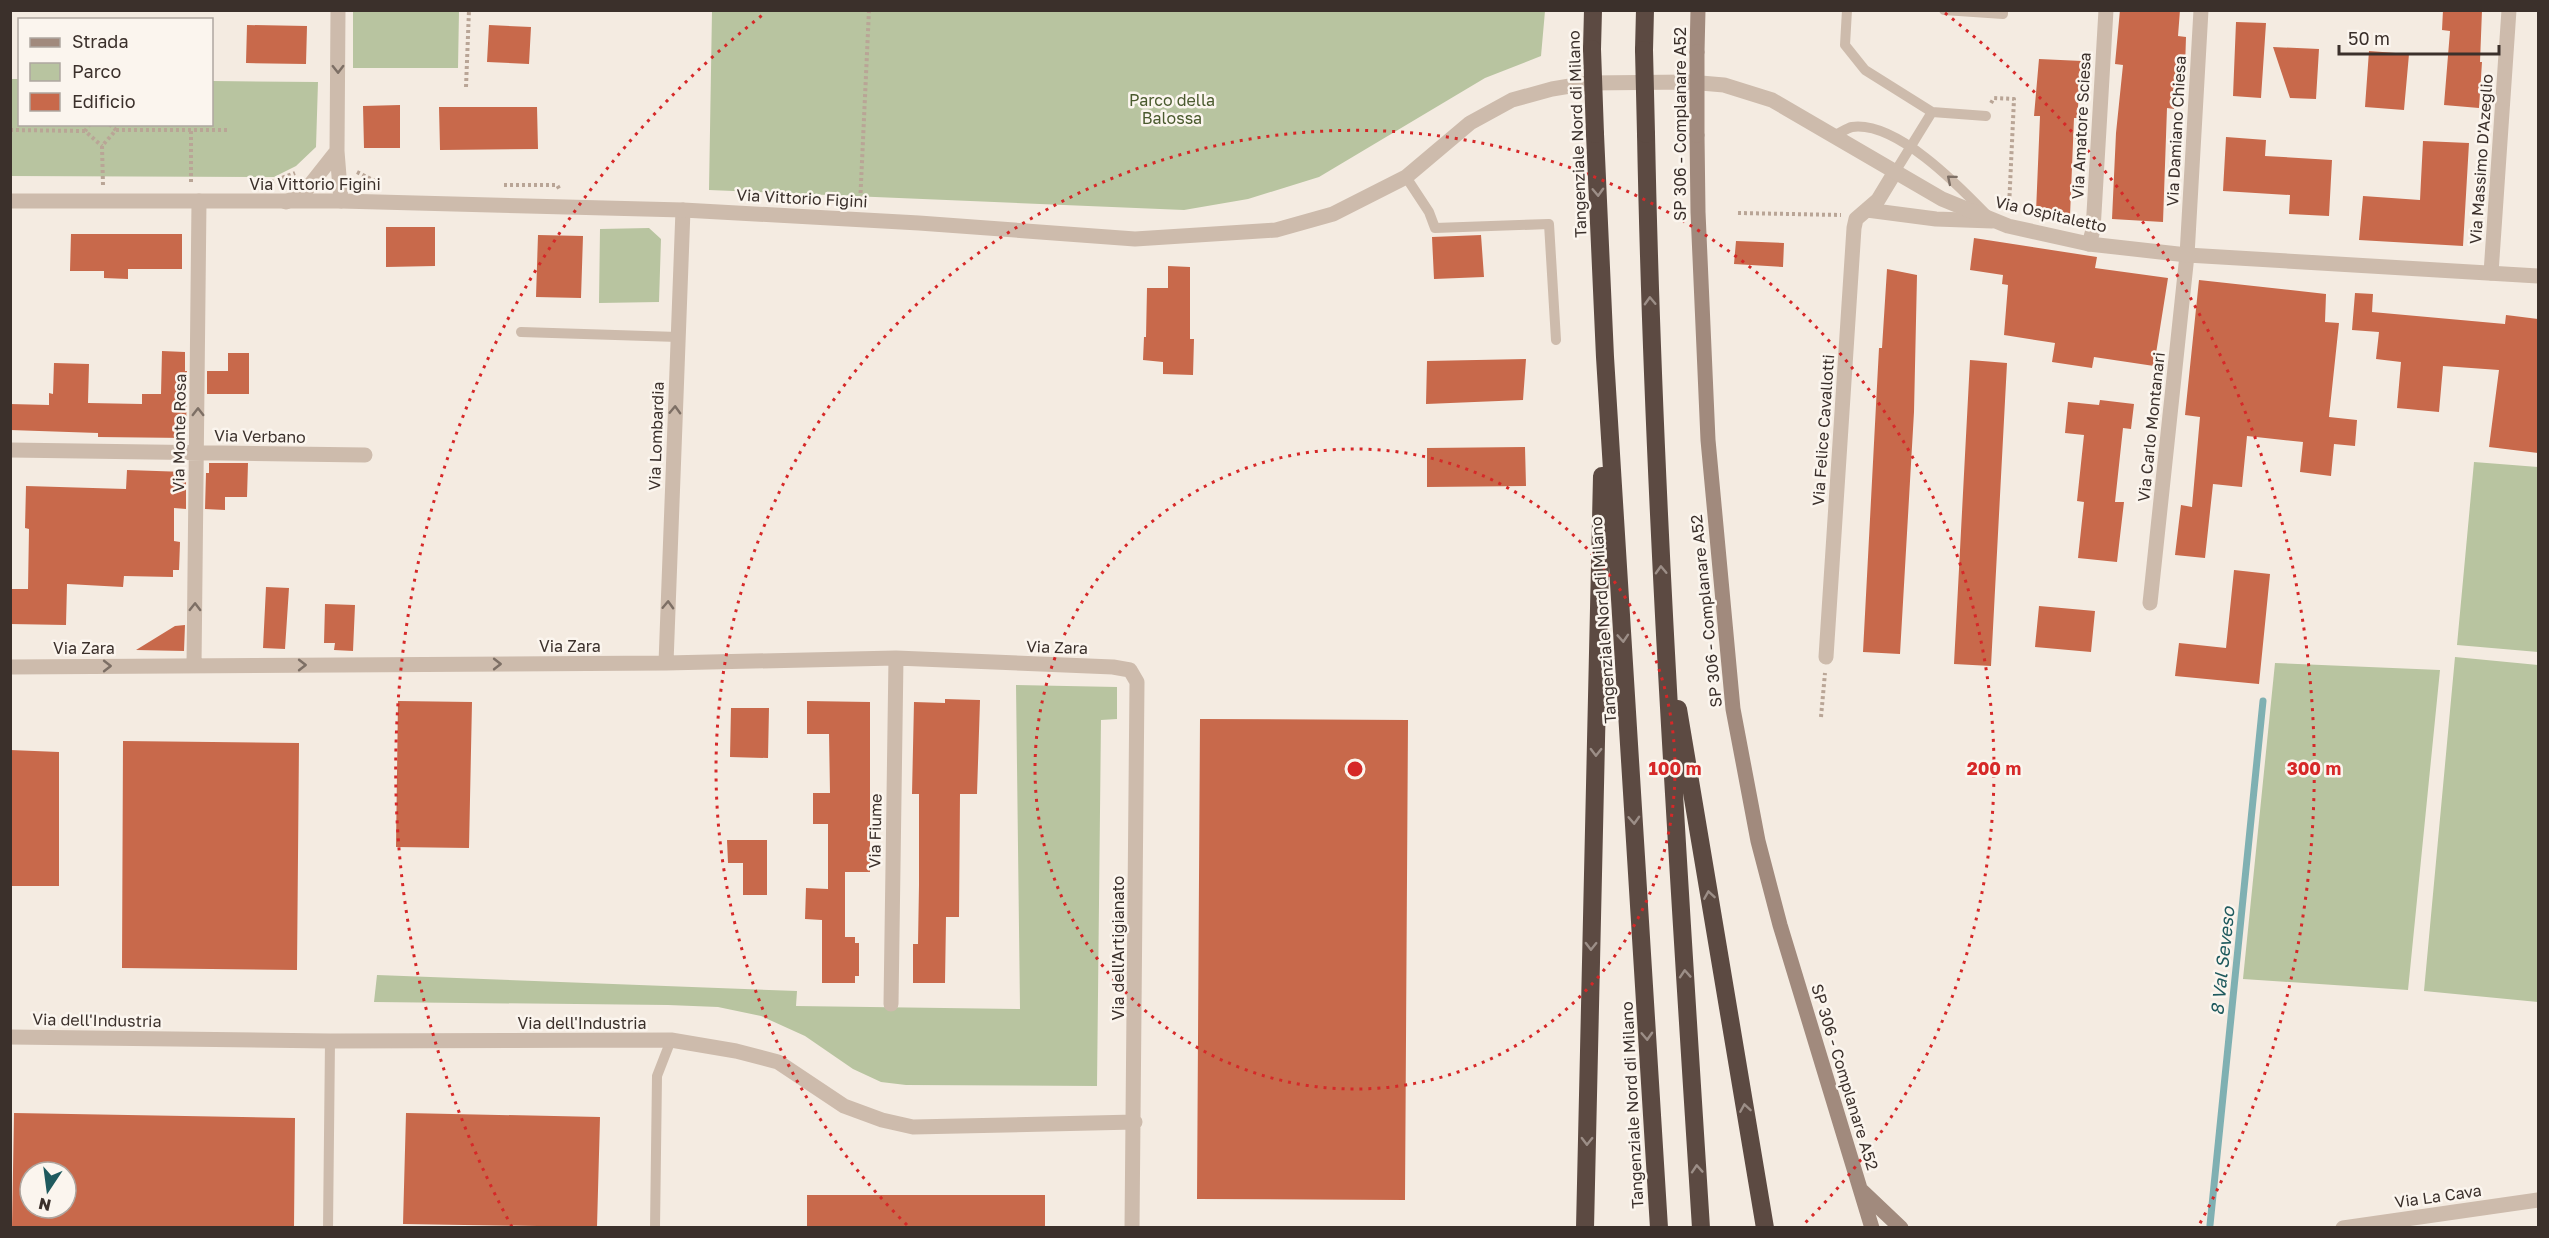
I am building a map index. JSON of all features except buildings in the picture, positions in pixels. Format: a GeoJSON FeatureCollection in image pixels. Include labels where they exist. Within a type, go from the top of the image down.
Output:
{"type":"FeatureCollection","features":[{"type":"Feature","properties":{"kind":"highway","name":"Tangenziale Nord di Milano"},"geometry":{"type":"LineString","coordinates":[[1593,10],[1592,49],[1605,357],[1659,1227]]}},
{"type":"Feature","properties":{"kind":"highway"},"geometry":{"type":"LineString","coordinates":[[1645,10],[1651,348],[1662,613],[1701,1227]]}},
{"type":"Feature","properties":{"kind":"highway"},"geometry":{"type":"LineString","coordinates":[[1585,1227],[1605,357]]}},
{"type":"Feature","properties":{"kind":"highway"},"geometry":{"type":"LineString","coordinates":[[1662,613],[1765,1227]]}},
{"type":"Feature","properties":{"kind":"main road","name":"SP 306 - Complanare A52"},"geometry":{"type":"LineString","coordinates":[[1698,10],[1698,212],[1708,440],[1733,709],[1756,831],[1780,925],[1872,1227]]}},
{"type":"Feature","properties":{"kind":"main road"},"geometry":{"type":"LineString","coordinates":[[1862,1191],[1901,1227]]}},
{"type":"Feature","properties":{"kind":"street"},"geometry":{"type":"LineString","coordinates":[[338,10],[337,151],[341,201]]}},
{"type":"Feature","properties":{"kind":"street","name":"Via Amatore Sciesa"},"geometry":{"type":"LineString","coordinates":[[2089,244],[2093,230],[2106,10]]}},
{"type":"Feature","properties":{"kind":"street","name":"Via Damiano Chiesa"},"geometry":{"type":"LineString","coordinates":[[2187,255],[2201,10]]}},
{"type":"Feature","properties":{"kind":"street","name":"Via Massimo D'Azeglio"},"geometry":{"type":"LineString","coordinates":[[2491,273],[2509,10]]}},
{"type":"Feature","properties":{"kind":"street","name":"Via Ospitaletto"},"geometry":{"type":"LineString","coordinates":[[1552,88],[1619,81],[1724,85],[1772,100],[1942,200],[2008,226],[2089,244],[2187,255],[2538,276]]}},
{"type":"Feature","properties":{"kind":"street","name":"Via Vittorio Figini"},"geometry":{"type":"LineString","coordinates":[[10,201],[341,201],[683,210],[1135,239],[1276,230],[1333,214],[1406,177],[1470,123],[1512,100],[1552,88]]}},
{"type":"Feature","properties":{"kind":"street"},"geometry":{"type":"LineString","coordinates":[[286,202],[303,194],[337,151]]}},
{"type":"Feature","properties":{"kind":"street"},"geometry":{"type":"LineString","coordinates":[[1862,215],[1878,200],[1894,172]]}},
{"type":"Feature","properties":{"kind":"street","name":"Via Monte Rosa"},"geometry":{"type":"LineString","coordinates":[[194,666],[199,201]]}},
{"type":"Feature","properties":{"kind":"street","name":"Via Lombardia"},"geometry":{"type":"LineString","coordinates":[[666,663],[683,210]]}},
{"type":"Feature","properties":{"kind":"street"},"geometry":{"type":"LineString","coordinates":[[1862,215],[1992,221]]}},
{"type":"Feature","properties":{"kind":"street","name":"Via Felice Cavallotti"},"geometry":{"type":"LineString","coordinates":[[1827,657],[1854,228],[1862,215]]}},
{"type":"Feature","properties":{"kind":"street","name":"Via Carlo Montanari"},"geometry":{"type":"LineString","coordinates":[[2150,603],[2187,255]]}},
{"type":"Feature","properties":{"kind":"street","name":"Via Verbano"},"geometry":{"type":"LineString","coordinates":[[10,450],[365,455]]}},
{"type":"Feature","properties":{"kind":"street","name":"Via Zara"},"geometry":{"type":"LineString","coordinates":[[10,667],[666,663],[896,658],[1113,667],[1130,670]]}},
{"type":"Feature","properties":{"kind":"street","name":"Via Fiume"},"geometry":{"type":"LineString","coordinates":[[891,1004],[896,658]]}},
{"type":"Feature","properties":{"kind":"street","name":"Via dell'Artigianato"},"geometry":{"type":"LineString","coordinates":[[1130,670],[1137,682],[1135,1122],[1132,1227]]}},
{"type":"Feature","properties":{"kind":"street","name":"Via dell'Industria"},"geometry":{"type":"LineString","coordinates":[[10,1036],[330,1041],[671,1040],[736,1051],[778,1062],[844,1106],[882,1120],[913,1127],[1135,1122]]}},
{"type":"Feature","properties":{"kind":"street","name":"Via La Cava"},"geometry":{"type":"LineString","coordinates":[[2343,1227],[2538,1200]]}},
{"type":"Feature","properties":{"kind":"lane"},"geometry":{"type":"LineString","coordinates":[[1847,10],[1845,45],[1865,70],[1932,112],[1986,116]]}},
{"type":"Feature","properties":{"kind":"lane"},"geometry":{"type":"LineString","coordinates":[[1944,10],[2003,14],[2003,10]]}},
{"type":"Feature","properties":{"kind":"lane"},"geometry":{"type":"LineString","coordinates":[[1894,172],[1932,112]]}},
{"type":"Feature","properties":{"kind":"lane"},"geometry":{"type":"LineString","coordinates":[[1835,135],[1851,127],[1893,136],[1911,146],[1961,189],[1992,221]]}},
{"type":"Feature","properties":{"kind":"lane"},"geometry":{"type":"LineString","coordinates":[[1406,177],[1430,212],[1436,228],[1549,224],[1556,340]]}},
{"type":"Feature","properties":{"kind":"lane"},"geometry":{"type":"LineString","coordinates":[[521,332],[678,337]]}},
{"type":"Feature","properties":{"kind":"lane"},"geometry":{"type":"LineString","coordinates":[[655,1227],[657,1076],[671,1040]]}},
{"type":"Feature","properties":{"kind":"lane"},"geometry":{"type":"LineString","coordinates":[[328,1227],[330,1041]]}},
{"type":"Feature","properties":{"kind":"path"},"geometry":{"type":"LineString","coordinates":[[466,87],[468,10]]}},
{"type":"Feature","properties":{"kind":"path"},"geometry":{"type":"LineString","coordinates":[[859,220],[869,10]]}},
{"type":"Feature","properties":{"kind":"path"},"geometry":{"type":"LineString","coordinates":[[1986,116],[1994,98],[2014,99],[2008,226]]}},
{"type":"Feature","properties":{"kind":"path"},"geometry":{"type":"LineString","coordinates":[[85,131],[89,126]]}},
{"type":"Feature","properties":{"kind":"path"},"geometry":{"type":"LineString","coordinates":[[111,126],[116,130],[228,130]]}},
{"type":"Feature","properties":{"kind":"path"},"geometry":{"type":"LineString","coordinates":[[10,130],[85,131],[102,146]]}},
{"type":"Feature","properties":{"kind":"path"},"geometry":{"type":"LineString","coordinates":[[102,201],[102,146],[116,130]]}},
{"type":"Feature","properties":{"kind":"path"},"geometry":{"type":"LineString","coordinates":[[191,131],[191,185]]}},
{"type":"Feature","properties":{"kind":"path"},"geometry":{"type":"LineString","coordinates":[[351,167],[373,182],[381,183]]}},
{"type":"Feature","properties":{"kind":"path"},"geometry":{"type":"LineString","coordinates":[[497,185],[557,185],[574,207]]}},
{"type":"Feature","properties":{"kind":"path"},"geometry":{"type":"LineString","coordinates":[[1738,213],[1862,215]]}},
{"type":"Feature","properties":{"kind":"path"},"geometry":{"type":"LineString","coordinates":[[1821,717],[1827,657]]}},
{"type":"Feature","properties":{"kind":"green space","name":"Parco della Balossa"},"geometry":{"type":"Polygon","coordinates":[[[712,10],[1545,11],[1541,56],[1485,78],[1319,177],[1248,199],[1184,210],[709,190],[712,10]]]}},
{"type":"Feature","properties":{"kind":"green space"},"geometry":{"type":"Polygon","coordinates":[[[353,11],[459,11],[458,68],[353,68],[353,11]]]}},
{"type":"Feature","properties":{"kind":"green space"},"geometry":{"type":"Polygon","coordinates":[[[11,79],[18,79],[18,126],[213,126],[213,81],[318,82],[316,147],[296,166],[274,177],[11,176],[11,79]]]}},
{"type":"Feature","properties":{"kind":"green space"},"geometry":{"type":"Polygon","coordinates":[[[649,228],[661,239],[659,302],[599,303],[600,229],[649,228]]]}},
{"type":"Feature","properties":{"kind":"green space"},"geometry":{"type":"Polygon","coordinates":[[[2474,462],[2538,467],[2538,652],[2457,645],[2474,462]]]}},
{"type":"Feature","properties":{"kind":"green space"},"geometry":{"type":"Polygon","coordinates":[[[2455,657],[2538,665],[2538,1002],[2424,991],[2455,657]]]}},
{"type":"Feature","properties":{"kind":"green space"},"geometry":{"type":"Polygon","coordinates":[[[2275,663],[2440,670],[2408,990],[2243,979],[2275,663]]]}},
{"type":"Feature","properties":{"kind":"green space"},"geometry":{"type":"Polygon","coordinates":[[[1016,685],[1117,687],[1117,719],[1101,720],[1097,1086],[906,1085],[881,1082],[853,1069],[805,1036],[761,1016],[718,1007],[374,1002],[377,975],[797,991],[796,1006],[1020,1009],[1016,685]]]}},
{"type":"Feature","properties":{"kind":"waterway","name":"8 Val Seveso"},"geometry":{"type":"LineString","coordinates":[[2210,1225],[2263,701]]}}]}
